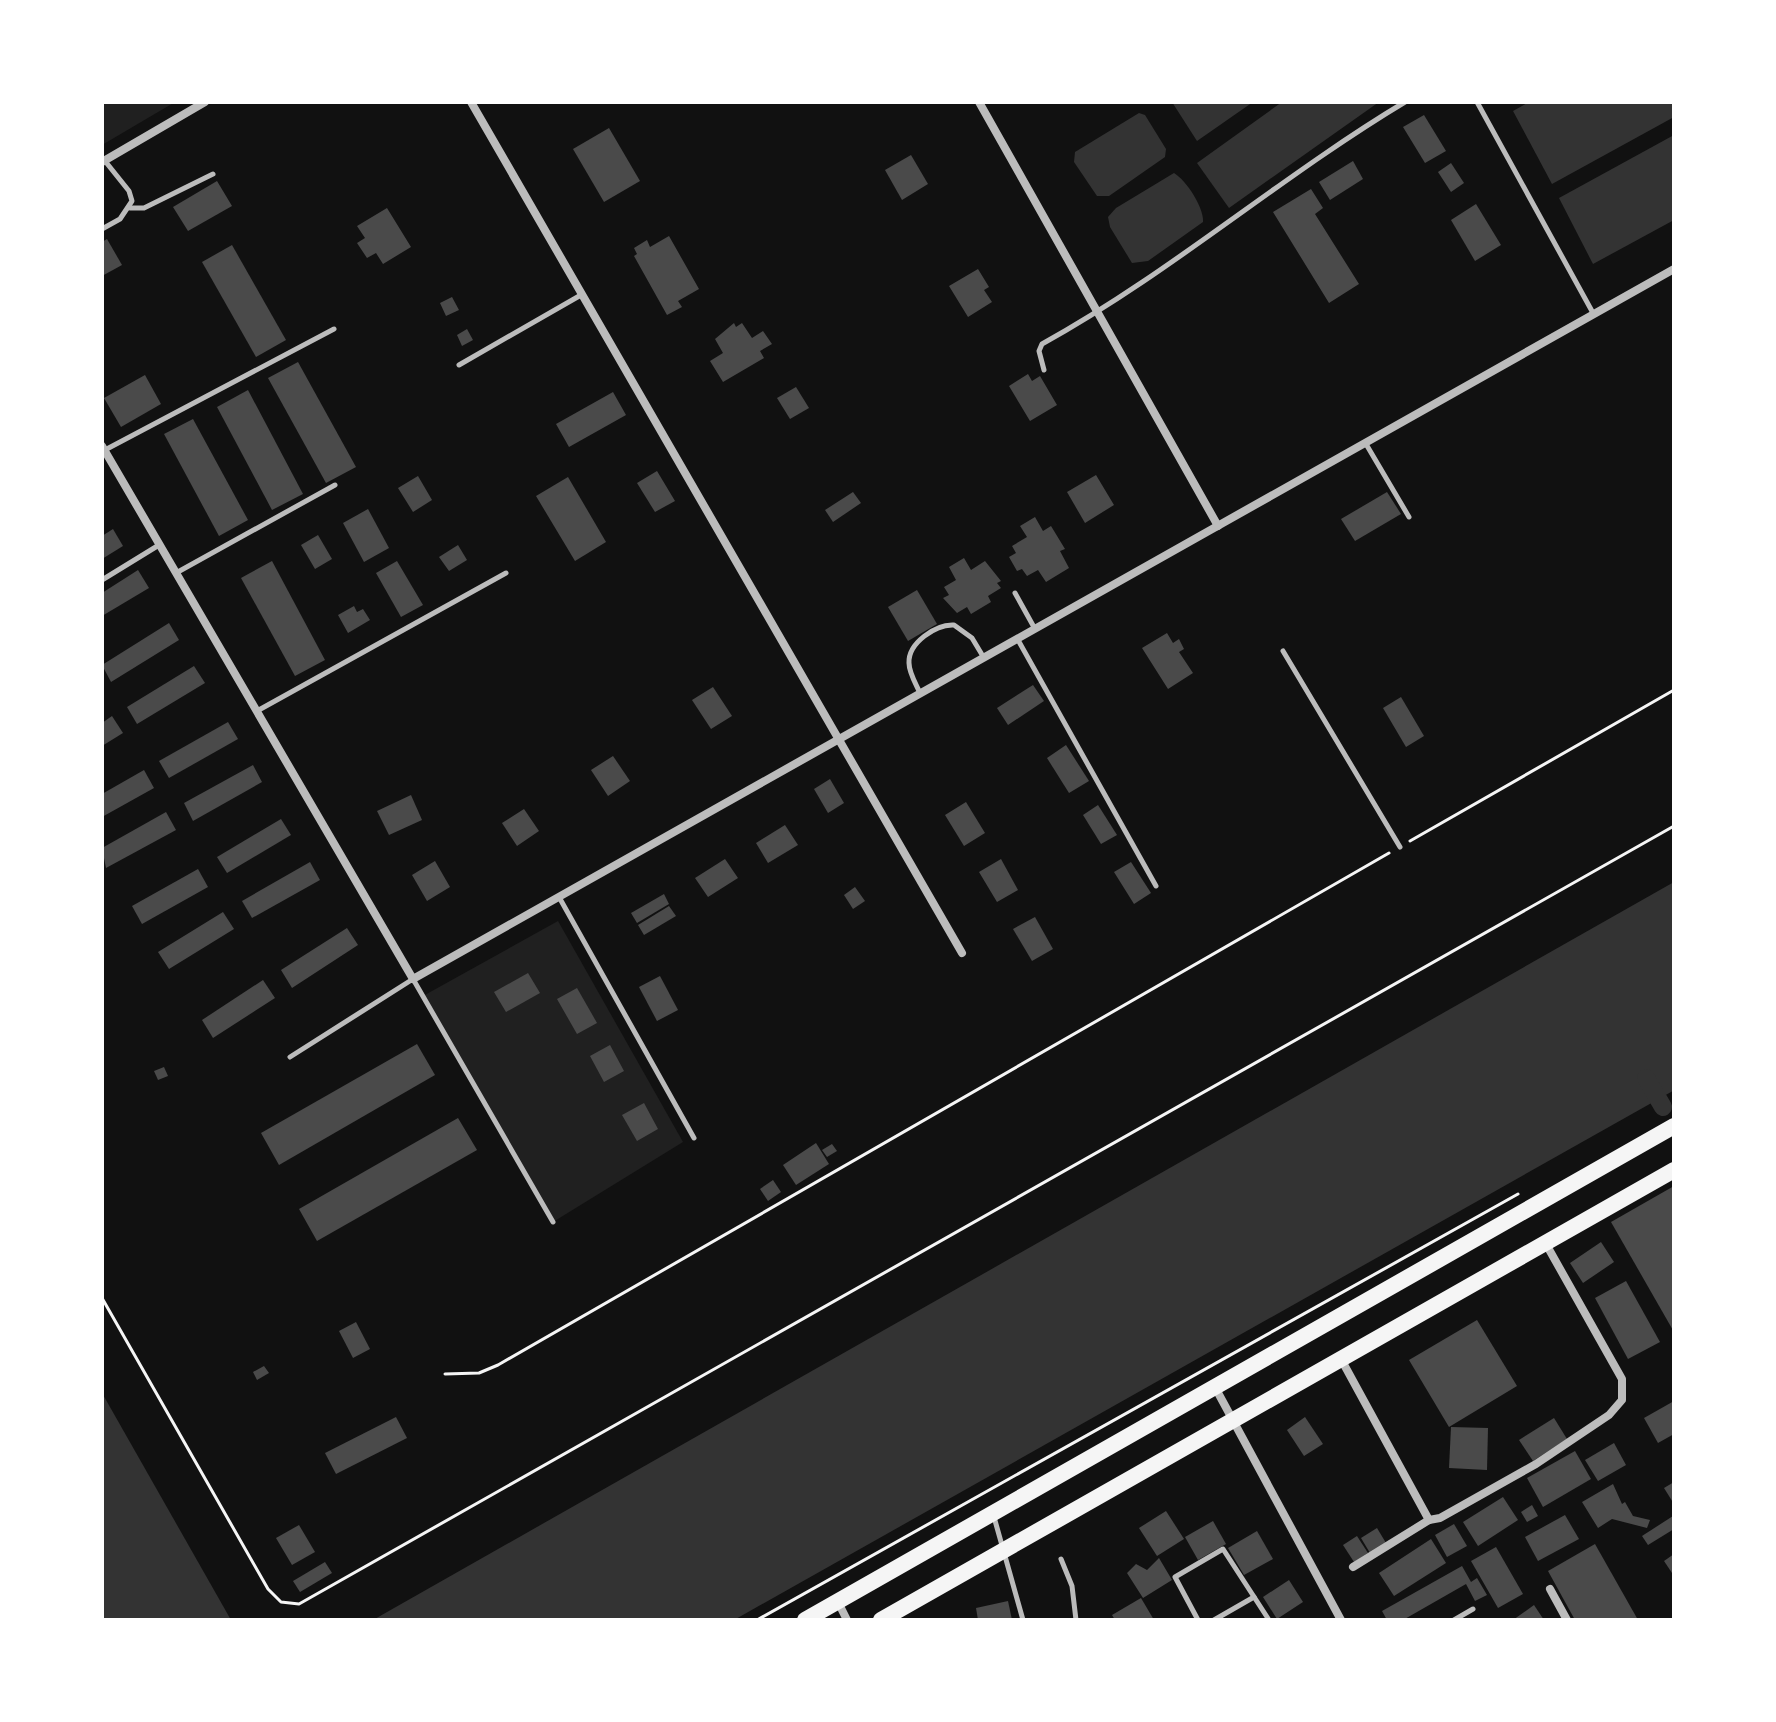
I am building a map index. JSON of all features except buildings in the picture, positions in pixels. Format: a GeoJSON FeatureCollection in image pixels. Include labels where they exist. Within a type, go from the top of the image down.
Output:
{"type":"FeatureCollection","features":[{"type":"Feature","properties":{"kind":"main road"},"geometry":{"type":"LineString","coordinates":[[805,1620],[1674,1126]]}},
{"type":"Feature","properties":{"kind":"main road"},"geometry":{"type":"LineString","coordinates":[[881,1620],[1673,1172]]}},
{"type":"Feature","properties":{"kind":"street"},"geometry":{"type":"LineString","coordinates":[[103,162],[205,102]]}},
{"type":"Feature","properties":{"kind":"street"},"geometry":{"type":"LineString","coordinates":[[471,102],[962,953]]}},
{"type":"Feature","properties":{"kind":"street"},"geometry":{"type":"LineString","coordinates":[[979,102],[1218,526]]}},
{"type":"Feature","properties":{"kind":"street"},"geometry":{"type":"LineString","coordinates":[[103,449],[413,979],[1674,269]]}},
{"type":"Feature","properties":{"kind":"street"},"geometry":{"type":"LineString","coordinates":[[1353,1567],[1429,1520],[1440,1518],[1536,1464],[1602,1421],[1622,1400],[1622,1379],[1546,1244]]}},
{"type":"Feature","properties":{"kind":"street"},"geometry":{"type":"LineString","coordinates":[[1341,1359],[1429,1520]]}},
{"type":"Feature","properties":{"kind":"street"},"geometry":{"type":"LineString","coordinates":[[1216,1389],[1341,1620]]}},
{"type":"Feature","properties":{"kind":"street"},"geometry":{"type":"LineString","coordinates":[[1550,1589],[1567,1620]]}},
{"type":"Feature","properties":{"kind":"street"},"geometry":{"type":"LineString","coordinates":[[838,1601],[847,1620]]}},
{"type":"Feature","properties":{"kind":"lane"},"geometry":{"type":"LineString","coordinates":[[1044,370],[1039,351],[1042,344],[1100,312],[1231,217],[1405,102]]}},
{"type":"Feature","properties":{"kind":"lane"},"geometry":{"type":"LineString","coordinates":[[1477,102],[1594,314]]}},
{"type":"Feature","properties":{"kind":"lane"},"geometry":{"type":"LineString","coordinates":[[103,162],[129,191],[130,208]]}},
{"type":"Feature","properties":{"kind":"lane"},"geometry":{"type":"LineString","coordinates":[[102,229],[130,208],[144,208],[213,174]]}},
{"type":"Feature","properties":{"kind":"lane"},"geometry":{"type":"LineString","coordinates":[[459,365],[581,295]]}},
{"type":"Feature","properties":{"kind":"lane"},"geometry":{"type":"LineString","coordinates":[[103,449],[334,329]]}},
{"type":"Feature","properties":{"kind":"lane"},"geometry":{"type":"LineString","coordinates":[[1365,443],[1409,517]]}},
{"type":"Feature","properties":{"kind":"lane"},"geometry":{"type":"LineString","coordinates":[[175,574],[335,485]]}},
{"type":"Feature","properties":{"kind":"lane"},"geometry":{"type":"LineString","coordinates":[[102,580],[159,545]]}},
{"type":"Feature","properties":{"kind":"lane"},"geometry":{"type":"LineString","coordinates":[[256,712],[506,573]]}},
{"type":"Feature","properties":{"kind":"lane"},"geometry":{"type":"LineString","coordinates":[[1015,593],[1035,629]]}},
{"type":"Feature","properties":{"kind":"lane"},"geometry":{"type":"LineString","coordinates":[[920,693],[908,666],[910,654],[926,635],[936,629],[954,625],[965,631],[984,658]]}},
{"type":"Feature","properties":{"kind":"lane"},"geometry":{"type":"LineString","coordinates":[[1017,639],[1156,886]]}},
{"type":"Feature","properties":{"kind":"lane"},"geometry":{"type":"LineString","coordinates":[[1283,651],[1400,847]]}},
{"type":"Feature","properties":{"kind":"lane"},"geometry":{"type":"LineString","coordinates":[[559,897],[694,1138]]}},
{"type":"Feature","properties":{"kind":"lane"},"geometry":{"type":"LineString","coordinates":[[290,1057],[413,979],[553,1222]]}},
{"type":"Feature","properties":{"kind":"lane"},"geometry":{"type":"LineString","coordinates":[[993,1514],[1023,1620]]}},
{"type":"Feature","properties":{"kind":"lane"},"geometry":{"type":"LineString","coordinates":[[1198,1620],[1175,1577],[1220,1550],[1229,1554],[1269,1620]]}},
{"type":"Feature","properties":{"kind":"lane"},"geometry":{"type":"LineString","coordinates":[[1061,1559],[1072,1586],[1076,1620]]}},
{"type":"Feature","properties":{"kind":"lane"},"geometry":{"type":"LineString","coordinates":[[1214,1620],[1254,1597]]}},
{"type":"Feature","properties":{"kind":"lane"},"geometry":{"type":"LineString","coordinates":[[1454,1620],[1473,1609]]}},
{"type":"Feature","properties":{"kind":"path"},"geometry":{"type":"LineString","coordinates":[[445,1374],[479,1373],[498,1365],[1674,690]]}},
{"type":"Feature","properties":{"kind":"path"},"geometry":{"type":"LineString","coordinates":[[102,1298],[268,1589],[276,1599],[299,1604],[786,1332],[1674,826]]}},
{"type":"Feature","properties":{"kind":"path"},"geometry":{"type":"LineString","coordinates":[[757,1620],[1521,1192]]}},
{"type":"Feature","properties":{"kind":"shaded area"},"geometry":{"type":"Polygon","coordinates":[[[102,102],[175,102],[102,145],[102,102]]]}},
{"type":"Feature","properties":{"kind":"shaded area"},"geometry":{"type":"Polygon","coordinates":[[[1172,102],[1253,102],[1197,141],[1172,102]]]}},
{"type":"Feature","properties":{"kind":"shaded area"},"geometry":{"type":"Polygon","coordinates":[[[1282,102],[1379,102],[1229,208],[1197,163],[1282,102]]]}},
{"type":"Feature","properties":{"kind":"shaded area"},"geometry":{"type":"Polygon","coordinates":[[[1529,102],[1674,102],[1674,117],[1552,184],[1513,111],[1529,102]]]}},
{"type":"Feature","properties":{"kind":"shaded area"},"geometry":{"type":"Polygon","coordinates":[[[1139,113],[1145,115],[1166,149],[1165,157],[1109,196],[1097,196],[1074,162],[1075,152],[1139,113]]]}},
{"type":"Feature","properties":{"kind":"shaded area"},"geometry":{"type":"Polygon","coordinates":[[[1674,135],[1674,220],[1593,264],[1559,198],[1674,135]]]}},
{"type":"Feature","properties":{"kind":"shaded area"},"geometry":{"type":"Polygon","coordinates":[[[1174,173],[1194,195],[1203,222],[1148,261],[1132,263],[1110,227],[1108,217],[1116,208],[1174,173]]]}},
{"type":"Feature","properties":{"kind":"shaded area"},"geometry":{"type":"Polygon","coordinates":[[[1674,882],[1674,1090],[1671,1092],[734,1620],[373,1620],[1674,882]]]}},
{"type":"Feature","properties":{"kind":"shaded area"},"geometry":{"type":"Polygon","coordinates":[[[558,921],[683,1142],[553,1222],[423,996],[558,921]]]}},
{"type":"Feature","properties":{"kind":"shaded area"},"geometry":{"type":"Polygon","coordinates":[[[102,1393],[231,1620],[102,1620],[102,1393]]]}},
{"type":"Feature","properties":{"kind":"waterway"},"geometry":{"type":"LineString","coordinates":[[1646,1078],[1663,1107]]}}]}
